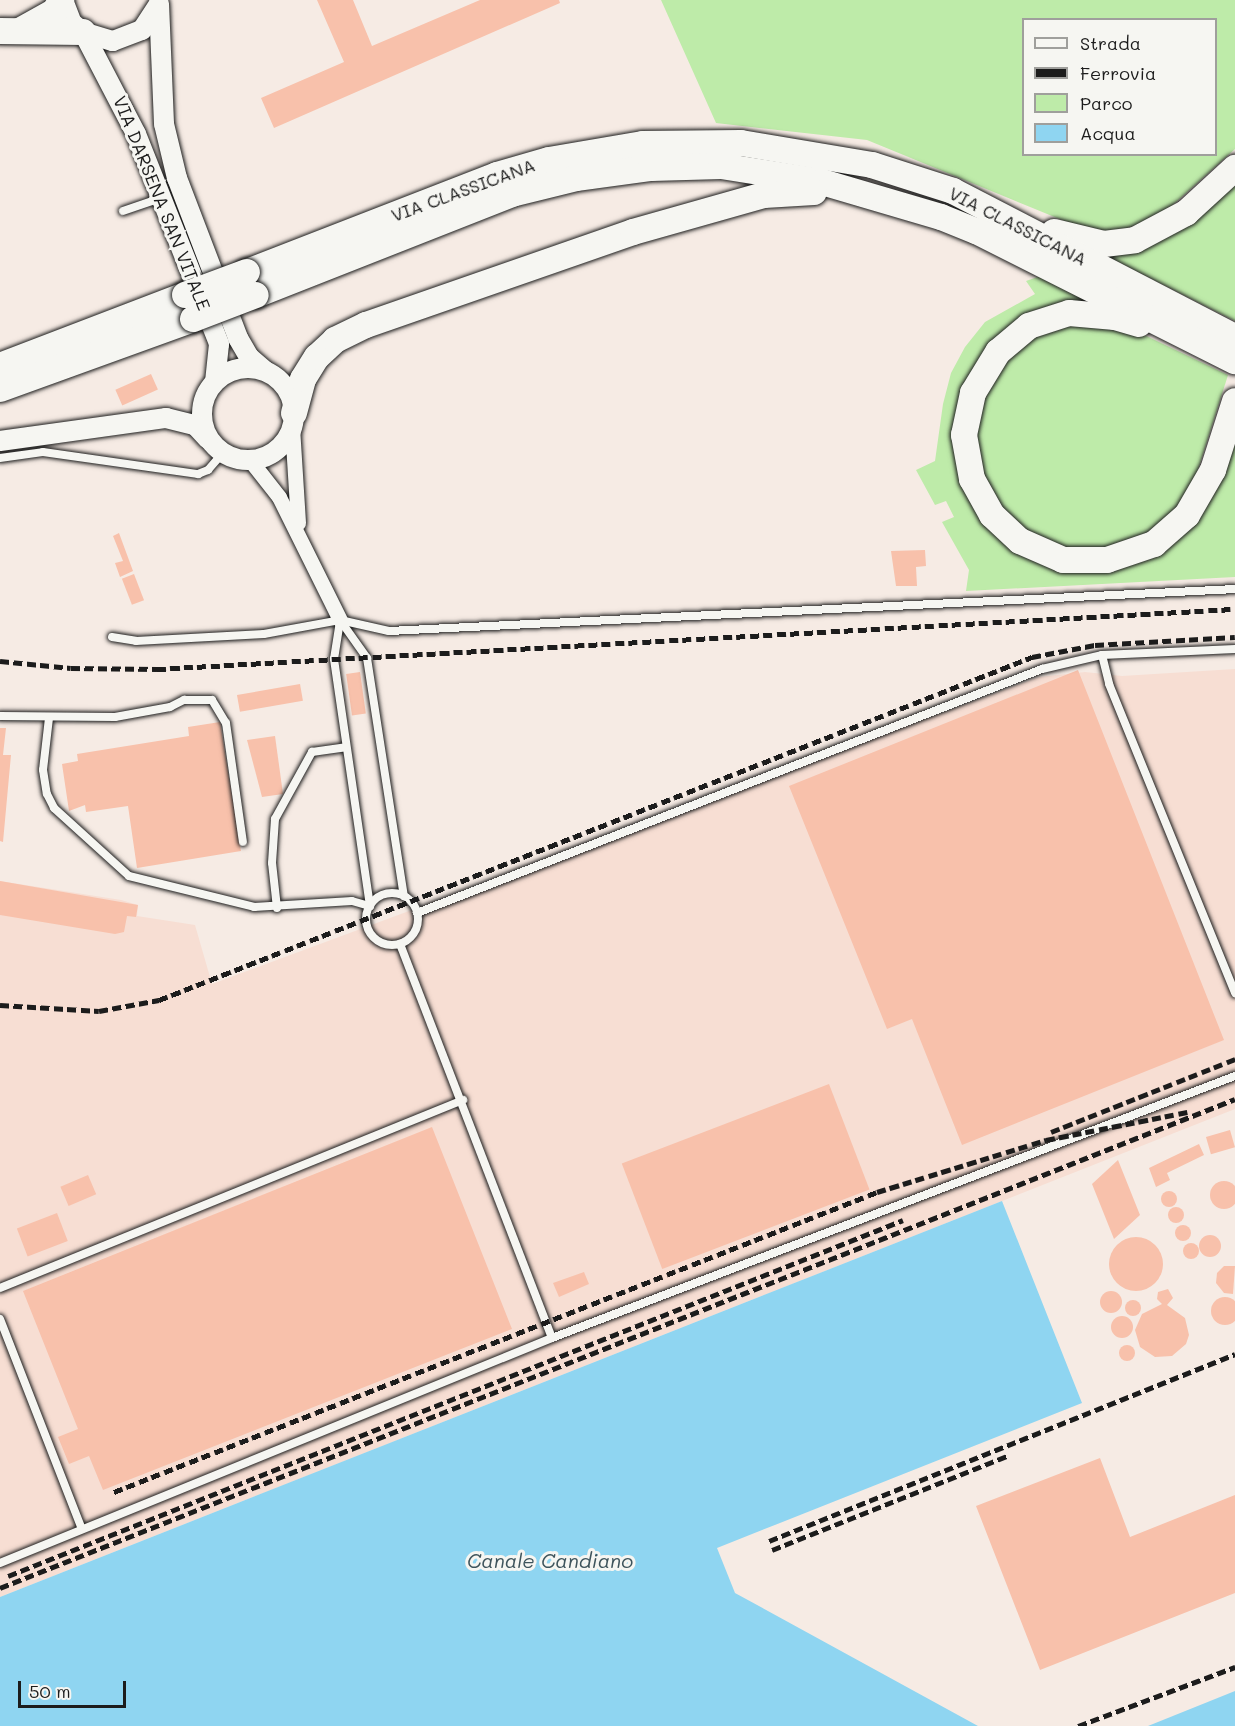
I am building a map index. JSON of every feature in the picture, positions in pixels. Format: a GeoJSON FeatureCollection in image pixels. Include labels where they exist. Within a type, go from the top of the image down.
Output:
{"type":"FeatureCollection","features":[{"type":"Feature","properties":{"kind":"highway"},"geometry":{"type":"LineString","coordinates":[[11,31],[55,10],[62,0]]}},
{"type":"Feature","properties":{"kind":"highway"},"geometry":{"type":"LineString","coordinates":[[11,31],[83,32]]}},
{"type":"Feature","properties":{"kind":"highway","name":"VIA CLASSICANA"},"geometry":{"type":"LineString","coordinates":[[252,284],[497,175],[549,160],[643,144],[741,143],[803,150],[872,165],[953,191],[1235,337]]}},
{"type":"Feature","properties":{"kind":"highway","name":"VIA CLASSICANA"},"geometry":{"type":"LineString","coordinates":[[0,389],[189,307],[512,194],[576,178],[651,168],[721,166],[768,172],[870,194],[941,217],[976,231],[1235,361]]}},
{"type":"Feature","properties":{"kind":"highway"},"geometry":{"type":"LineString","coordinates":[[953,191],[1065,236],[1104,244],[1135,240],[1158,231],[1186,213],[1235,168]]}},
{"type":"Feature","properties":{"kind":"highway"},"geometry":{"type":"LineString","coordinates":[[293,420],[303,379],[317,357],[345,335],[366,325],[633,232],[764,195],[800,191],[941,217]]}},
{"type":"Feature","properties":{"kind":"highway","name":"VIA CLASSICANA"},"geometry":{"type":"LineString","coordinates":[[0,366],[92,331],[189,307]]}},
{"type":"Feature","properties":{"kind":"highway"},"geometry":{"type":"LineString","coordinates":[[1202,345],[1115,317],[1069,313],[1021,333],[998,352],[973,393],[964,435],[972,479],[992,515],[1020,541],[1063,560],[1107,560],[1154,544],[1187,515],[1213,470],[1235,400]]}},
{"type":"Feature","properties":{"kind":"highway"},"geometry":{"type":"LineString","coordinates":[[0,353],[43,337],[92,331]]}},
{"type":"Feature","properties":{"kind":"street","name":"VIA DARSENA SAN VITALE"},"geometry":{"type":"LineString","coordinates":[[62,0],[72,23],[83,32],[112,83],[219,344],[220,361],[215,380],[206,392],[201,414],[217,448]]}},
{"type":"Feature","properties":{"kind":"street","name":"VIA DARSENA SAN VITALE"},"geometry":{"type":"LineString","coordinates":[[159,1],[164,124],[177,178],[238,338],[249,357],[286,387],[293,420],[294,499],[300,535]]}},
{"type":"Feature","properties":{"kind":"street"},"geometry":{"type":"LineString","coordinates":[[83,32],[97,39],[128,38],[153,18],[159,1]]}},
{"type":"Feature","properties":{"kind":"street"},"geometry":{"type":"LineString","coordinates":[[215,380],[238,368],[264,370]]}},
{"type":"Feature","properties":{"kind":"street"},"geometry":{"type":"LineString","coordinates":[[0,441],[166,418],[195,425],[217,448],[250,460],[277,450],[293,420]]}},
{"type":"Feature","properties":{"kind":"street","name":"VIA DARSENA SAN VITALE"},"geometry":{"type":"LineString","coordinates":[[250,460],[279,497],[300,535],[340,620]]}},
{"type":"Feature","properties":{"kind":"lane"},"geometry":{"type":"LineString","coordinates":[[123,211],[161,198]]}},
{"type":"Feature","properties":{"kind":"lane"},"geometry":{"type":"LineString","coordinates":[[0,458],[43,452],[198,474],[208,470],[217,448]]}},
{"type":"Feature","properties":{"kind":"lane"},"geometry":{"type":"LineString","coordinates":[[112,637],[136,642],[264,634],[340,620],[389,631],[1235,589]]}},
{"type":"Feature","properties":{"kind":"lane"},"geometry":{"type":"LineString","coordinates":[[340,620],[367,658],[404,896],[417,912],[413,935],[400,944],[384,944],[371,934],[367,918],[370,906],[334,659],[340,620]]}},
{"type":"Feature","properties":{"kind":"lane"},"geometry":{"type":"LineString","coordinates":[[417,912],[1005,682],[1102,655],[1235,649]]}},
{"type":"Feature","properties":{"kind":"lane"},"geometry":{"type":"LineString","coordinates":[[1102,655],[1109,684],[1235,993]]}},
{"type":"Feature","properties":{"kind":"lane"},"geometry":{"type":"LineString","coordinates":[[0,717],[115,717],[170,707],[184,700],[212,700],[226,723],[243,842]]}},
{"type":"Feature","properties":{"kind":"lane"},"geometry":{"type":"LineString","coordinates":[[49,718],[43,770],[46,794],[54,808],[129,876],[213,898],[277,908],[352,901],[370,906],[389,894],[404,896]]}},
{"type":"Feature","properties":{"kind":"lane"},"geometry":{"type":"LineString","coordinates":[[277,908],[272,848],[275,819],[312,752],[346,747]]}},
{"type":"Feature","properties":{"kind":"lane"},"geometry":{"type":"LineString","coordinates":[[400,944],[463,1100],[552,1338]]}},
{"type":"Feature","properties":{"kind":"lane"},"geometry":{"type":"LineString","coordinates":[[0,1563],[552,1338],[1235,1076]]}},
{"type":"Feature","properties":{"kind":"lane"},"geometry":{"type":"LineString","coordinates":[[0,1288],[463,1100]]}},
{"type":"Feature","properties":{"kind":"lane"},"geometry":{"type":"LineString","coordinates":[[0,1319],[82,1529]]}},
{"type":"Feature","properties":{"kind":"shaded area"},"geometry":{"type":"Polygon","coordinates":[[[1235,669],[1235,1109],[0,1597],[0,881],[121,900],[138,905],[137,916],[195,925],[212,984],[1039,677],[1085,672],[1122,676],[1235,669]]]}},
{"type":"Feature","properties":{"kind":"green space"},"geometry":{"type":"Polygon","coordinates":[[[661,0],[1235,0],[1235,149],[1155,221],[1112,232],[1079,227],[867,140],[716,123],[661,0]]]}},
{"type":"Feature","properties":{"kind":"green space"},"geometry":{"type":"Polygon","coordinates":[[[1235,180],[1235,321],[1096,251],[1235,180]]]}},
{"type":"Feature","properties":{"kind":"green space"},"geometry":{"type":"Polygon","coordinates":[[[1043,275],[1095,302],[1055,305],[956,418],[1022,552],[1149,557],[1235,424],[1235,577],[966,591],[969,570],[942,522],[954,517],[946,501],[935,505],[916,470],[935,461],[943,404],[951,373],[965,347],[985,322],[1035,294],[1026,281],[1043,275]]]}},
{"type":"Feature","properties":{"kind":"green space"},"geometry":{"type":"Polygon","coordinates":[[[1113,320],[1228,375],[1198,470],[1183,499],[1166,522],[1117,550],[1060,548],[1026,534],[1000,509],[979,476],[972,443],[983,383],[1037,328],[1113,320]]]}},
{"type":"Feature","properties":{"kind":"water","name":"Canale Candiano"},"geometry":{"type":"Polygon","coordinates":[[[1002,1201],[1082,1403],[717,1548],[735,1593],[978,1726],[0,1726],[0,1597],[1002,1201]]]}},
{"type":"Feature","properties":{"kind":"water"},"geometry":{"type":"Polygon","coordinates":[[[1235,1691],[1235,1726],[1148,1726],[1235,1691]]]}},
{"type":"Feature","properties":{"kind":"building"},"geometry":{"type":"Polygon","coordinates":[[[317,0],[353,0],[372,46],[480,0],[559,0],[560,3],[274,128],[261,98],[344,62],[317,0]]]}},
{"type":"Feature","properties":{"kind":"building"},"geometry":{"type":"Polygon","coordinates":[[[151,374],[158,390],[122,405],[115,390],[151,374]]]}},
{"type":"Feature","properties":{"kind":"building"},"geometry":{"type":"Polygon","coordinates":[[[119,533],[133,571],[120,577],[115,563],[123,561],[113,536],[119,533]]]}},
{"type":"Feature","properties":{"kind":"building"},"geometry":{"type":"Polygon","coordinates":[[[925,550],[926,566],[916,567],[917,586],[896,586],[891,551],[925,550]]]}},
{"type":"Feature","properties":{"kind":"building"},"geometry":{"type":"Polygon","coordinates":[[[134,574],[144,600],[132,605],[122,579],[134,574]]]}},
{"type":"Feature","properties":{"kind":"building"},"geometry":{"type":"Polygon","coordinates":[[[1078,670],[1224,1040],[962,1145],[912,1019],[887,1029],[789,786],[1078,670]]]}},
{"type":"Feature","properties":{"kind":"building"},"geometry":{"type":"Polygon","coordinates":[[[360,672],[366,714],[352,716],[346,674],[360,672]]]}},
{"type":"Feature","properties":{"kind":"building"},"geometry":{"type":"Polygon","coordinates":[[[300,684],[303,701],[240,712],[237,695],[300,684]]]}},
{"type":"Feature","properties":{"kind":"building"},"geometry":{"type":"Polygon","coordinates":[[[220,722],[241,851],[137,868],[128,806],[86,812],[85,805],[69,811],[62,764],[78,761],[77,754],[189,736],[188,727],[220,722]]]}},
{"type":"Feature","properties":{"kind":"building"},"geometry":{"type":"Polygon","coordinates":[[[0,728],[6,728],[3,755],[11,755],[3,842],[0,841],[0,728]]]}},
{"type":"Feature","properties":{"kind":"building"},"geometry":{"type":"Polygon","coordinates":[[[275,736],[283,794],[262,797],[247,740],[275,736]]]}},
{"type":"Feature","properties":{"kind":"building"},"geometry":{"type":"Polygon","coordinates":[[[0,881],[138,905],[136,917],[127,916],[124,932],[115,934],[0,915],[0,881]]]}},
{"type":"Feature","properties":{"kind":"building"},"geometry":{"type":"Polygon","coordinates":[[[829,1084],[869,1189],[662,1269],[622,1164],[829,1084]]]}},
{"type":"Feature","properties":{"kind":"building"},"geometry":{"type":"Polygon","coordinates":[[[432,1127],[512,1329],[103,1490],[89,1456],[69,1464],[58,1437],[78,1429],[23,1291],[432,1127]]]}},
{"type":"Feature","properties":{"kind":"building"},"geometry":{"type":"Polygon","coordinates":[[[1230,1130],[1235,1147],[1211,1154],[1206,1137],[1230,1130]]]}},
{"type":"Feature","properties":{"kind":"building"},"geometry":{"type":"Polygon","coordinates":[[[1199,1144],[1204,1155],[1167,1173],[1170,1180],[1156,1187],[1149,1168],[1199,1144]]]}},
{"type":"Feature","properties":{"kind":"building"},"geometry":{"type":"Polygon","coordinates":[[[1118,1160],[1140,1215],[1114,1239],[1092,1184],[1118,1160]]]}},
{"type":"Feature","properties":{"kind":"building"},"geometry":{"type":"Polygon","coordinates":[[[88,1175],[96,1194],[69,1206],[60,1187],[88,1175]]]}},
{"type":"Feature","properties":{"kind":"building"},"geometry":{"type":"Polygon","coordinates":[[[1224,1181],[1234,1185],[1236,1202],[1234,1205],[1224,1209],[1214,1205],[1210,1195],[1214,1185],[1224,1181]]]}},
{"type":"Feature","properties":{"kind":"building"},"geometry":{"type":"Polygon","coordinates":[[[1166,1191],[1172,1191],[1177,1199],[1175,1205],[1166,1207],[1161,1202],[1161,1196],[1166,1191]]]}},
{"type":"Feature","properties":{"kind":"building"},"geometry":{"type":"Polygon","coordinates":[[[1173,1207],[1179,1207],[1184,1215],[1182,1221],[1173,1223],[1168,1218],[1168,1212],[1173,1207]]]}},
{"type":"Feature","properties":{"kind":"building"},"geometry":{"type":"Polygon","coordinates":[[[57,1213],[68,1241],[28,1256],[17,1228],[57,1213]]]}},
{"type":"Feature","properties":{"kind":"building"},"geometry":{"type":"Polygon","coordinates":[[[1180,1225],[1186,1225],[1191,1233],[1189,1239],[1180,1241],[1175,1236],[1175,1230],[1180,1225]]]}},
{"type":"Feature","properties":{"kind":"building"},"geometry":{"type":"Polygon","coordinates":[[[1210,1235],[1218,1238],[1221,1246],[1218,1254],[1210,1257],[1202,1254],[1199,1246],[1202,1238],[1210,1235]]]}},
{"type":"Feature","properties":{"kind":"building"},"geometry":{"type":"Polygon","coordinates":[[[1136,1237],[1146,1239],[1155,1245],[1161,1254],[1163,1264],[1161,1274],[1155,1283],[1146,1289],[1136,1291],[1126,1289],[1117,1283],[1111,1274],[1109,1264],[1111,1254],[1117,1245],[1126,1239],[1136,1237]]]}},
{"type":"Feature","properties":{"kind":"building"},"geometry":{"type":"Polygon","coordinates":[[[1188,1243],[1194,1243],[1199,1251],[1197,1257],[1188,1259],[1183,1254],[1183,1248],[1188,1243]]]}},
{"type":"Feature","properties":{"kind":"building"},"geometry":{"type":"Polygon","coordinates":[[[1224,1266],[1235,1266],[1233,1294],[1224,1293],[1216,1283],[1217,1273],[1224,1266]]]}},
{"type":"Feature","properties":{"kind":"building"},"geometry":{"type":"Polygon","coordinates":[[[584,1272],[589,1284],[559,1297],[553,1283],[584,1272]]]}},
{"type":"Feature","properties":{"kind":"building"},"geometry":{"type":"Polygon","coordinates":[[[1168,1289],[1173,1298],[1167,1305],[1185,1318],[1189,1335],[1186,1344],[1172,1356],[1155,1357],[1140,1347],[1135,1330],[1142,1314],[1162,1304],[1157,1299],[1158,1292],[1168,1289]]]}},
{"type":"Feature","properties":{"kind":"building"},"geometry":{"type":"Polygon","coordinates":[[[1111,1291],[1119,1294],[1122,1302],[1119,1310],[1111,1313],[1103,1310],[1100,1302],[1103,1294],[1111,1291]]]}},
{"type":"Feature","properties":{"kind":"building"},"geometry":{"type":"Polygon","coordinates":[[[1225,1297],[1235,1301],[1235,1321],[1225,1325],[1215,1321],[1211,1311],[1215,1301],[1225,1297]]]}},
{"type":"Feature","properties":{"kind":"building"},"geometry":{"type":"Polygon","coordinates":[[[1130,1300],[1136,1300],[1141,1308],[1139,1314],[1130,1316],[1125,1311],[1125,1305],[1130,1300]]]}},
{"type":"Feature","properties":{"kind":"building"},"geometry":{"type":"Polygon","coordinates":[[[1122,1316],[1130,1319],[1133,1327],[1130,1335],[1122,1338],[1114,1335],[1111,1327],[1114,1319],[1122,1316]]]}},
{"type":"Feature","properties":{"kind":"building"},"geometry":{"type":"Polygon","coordinates":[[[1124,1345],[1130,1345],[1135,1353],[1133,1359],[1124,1361],[1119,1356],[1119,1350],[1124,1345]]]}},
{"type":"Feature","properties":{"kind":"building"},"geometry":{"type":"Polygon","coordinates":[[[1100,1458],[1130,1537],[1235,1495],[1235,1593],[1040,1670],[976,1506],[1100,1458]]]}},
{"type":"Feature","properties":{"kind":"railway"},"geometry":{"type":"LineString","coordinates":[[0,661],[71,668],[157,669],[1235,609]]}},
{"type":"Feature","properties":{"kind":"railway"},"geometry":{"type":"LineString","coordinates":[[0,1005],[99,1011],[159,1000],[1032,657],[1095,645],[1235,637]]}},
{"type":"Feature","properties":{"kind":"railway"},"geometry":{"type":"LineString","coordinates":[[1051,1132],[1235,1059]]}},
{"type":"Feature","properties":{"kind":"railway"},"geometry":{"type":"LineString","coordinates":[[0,1588],[1235,1099]]}},
{"type":"Feature","properties":{"kind":"railway"},"geometry":{"type":"LineString","coordinates":[[114,1492],[877,1192],[1046,1140],[1187,1112]]}},
{"type":"Feature","properties":{"kind":"railway"},"geometry":{"type":"LineString","coordinates":[[8,1576],[903,1220]]}},
{"type":"Feature","properties":{"kind":"railway"},"geometry":{"type":"LineString","coordinates":[[769,1541],[1235,1354]]}},
{"type":"Feature","properties":{"kind":"railway"},"geometry":{"type":"LineString","coordinates":[[772,1550],[1009,1455]]}},
{"type":"Feature","properties":{"kind":"railway"},"geometry":{"type":"LineString","coordinates":[[1078,1726],[1235,1667]]}}]}
